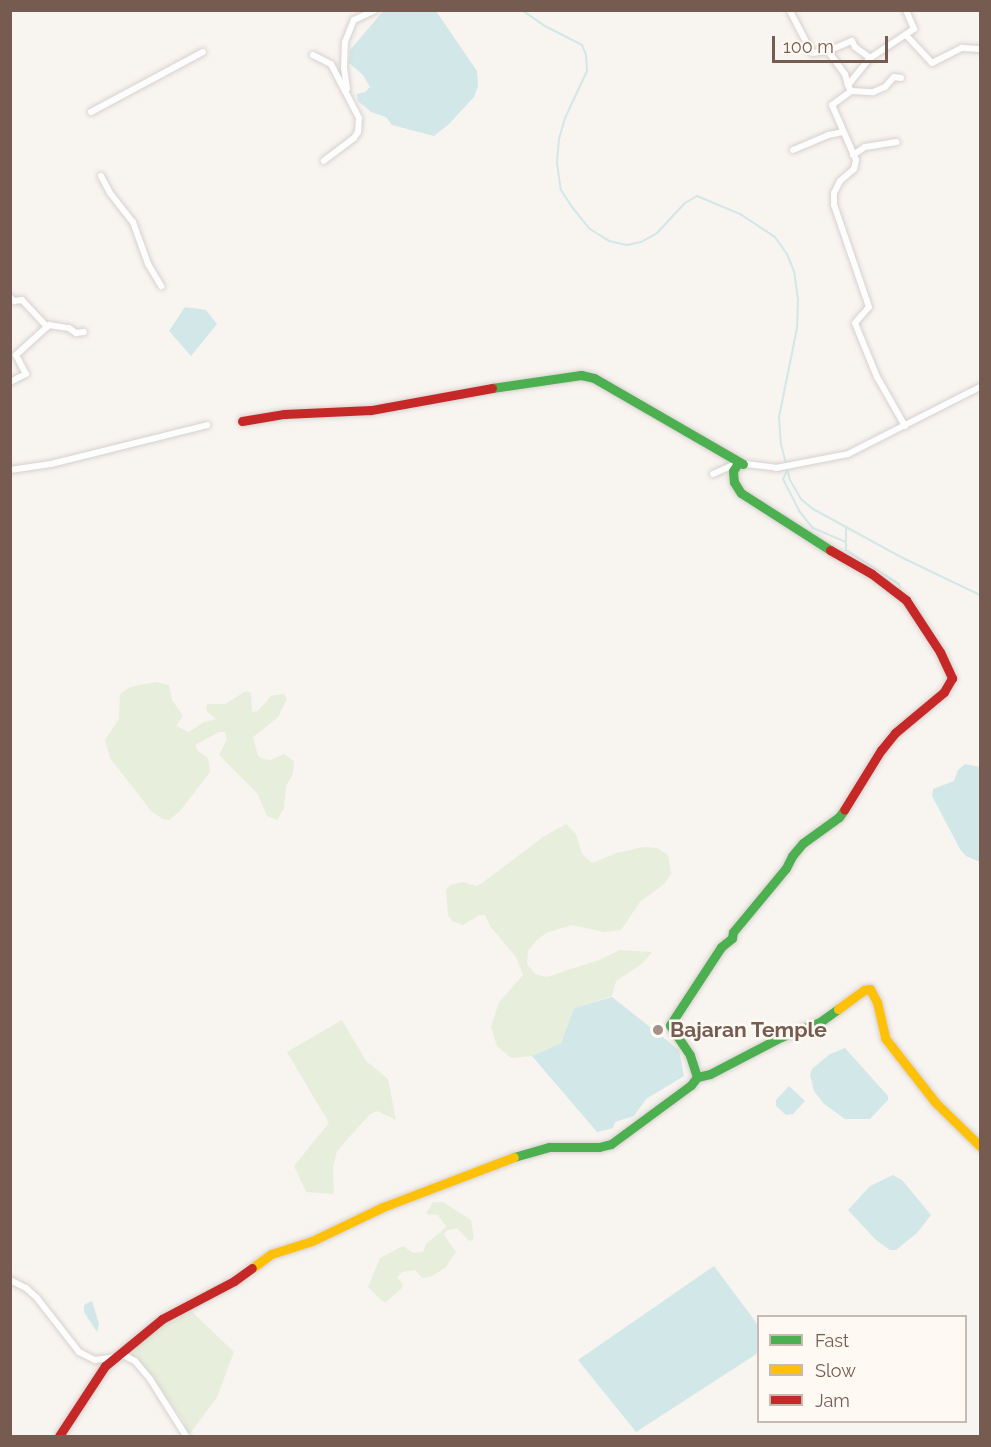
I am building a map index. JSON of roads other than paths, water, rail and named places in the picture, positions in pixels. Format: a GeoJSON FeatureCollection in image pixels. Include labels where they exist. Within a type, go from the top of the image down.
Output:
{"type":"FeatureCollection","features":[{"type":"Feature","properties":{"kind":"street"},"geometry":{"type":"LineString","coordinates":[[347,93],[344,68],[345,42],[354,20],[375,10]]}},
{"type":"Feature","properties":{"kind":"street"},"geometry":{"type":"LineString","coordinates":[[905,426],[877,377],[855,323],[869,307],[847,249],[834,205],[834,193],[840,181],[854,169],[856,160],[832,105],[850,88],[870,57],[914,29],[906,10]]}},
{"type":"Feature","properties":{"kind":"street"},"geometry":{"type":"LineString","coordinates":[[790,11],[812,53],[828,51],[852,41],[855,47],[870,57]]}},
{"type":"Feature","properties":{"kind":"street"},"geometry":{"type":"LineString","coordinates":[[906,35],[932,63],[962,48],[981,49]]}},
{"type":"Feature","properties":{"kind":"street"},"geometry":{"type":"LineString","coordinates":[[828,51],[845,74],[850,88]]}},
{"type":"Feature","properties":{"kind":"street"},"geometry":{"type":"LineString","coordinates":[[91,112],[203,52]]}},
{"type":"Feature","properties":{"kind":"street"},"geometry":{"type":"LineString","coordinates":[[313,55],[331,64],[359,118],[358,132],[324,161]]}},
{"type":"Feature","properties":{"kind":"street"},"geometry":{"type":"LineString","coordinates":[[850,88],[873,92],[885,87],[894,77],[901,78]]}},
{"type":"Feature","properties":{"kind":"street"},"geometry":{"type":"LineString","coordinates":[[793,150],[828,135],[843,132]]}},
{"type":"Feature","properties":{"kind":"street"},"geometry":{"type":"LineString","coordinates":[[853,155],[865,147],[897,142]]}},
{"type":"Feature","properties":{"kind":"street"},"geometry":{"type":"LineString","coordinates":[[101,176],[110,193],[133,222],[148,264],[161,286]]}},
{"type":"Feature","properties":{"kind":"street"},"geometry":{"type":"LineString","coordinates":[[10,297],[14,301],[22,300],[47,327],[69,328],[76,333],[84,332]]}},
{"type":"Feature","properties":{"kind":"street"},"geometry":{"type":"LineString","coordinates":[[10,382],[26,374],[16,355],[47,327]]}},
{"type":"Feature","properties":{"kind":"street"},"geometry":{"type":"LineString","coordinates":[[242,421],[284,414],[371,410],[581,375],[594,378],[630,397],[741,464],[756,468],[776,468],[848,454],[981,387]]}},
{"type":"Feature","properties":{"kind":"street"},"geometry":{"type":"LineString","coordinates":[[10,470],[51,464],[207,424]]}},
{"type":"Feature","properties":{"kind":"street"},"geometry":{"type":"LineString","coordinates":[[713,474],[741,464]]}},
{"type":"Feature","properties":{"kind":"street"},"geometry":{"type":"LineString","coordinates":[[697,1077],[690,1055],[670,1025],[721,947],[732,938],[733,932],[786,868],[792,856],[803,843],[839,817],[860,788],[867,771],[881,750],[895,733],[944,692],[952,678],[940,652],[906,600],[872,573],[814,541],[741,493],[734,482],[733,471],[741,464]]}},
{"type":"Feature","properties":{"kind":"street"},"geometry":{"type":"LineString","coordinates":[[59,1437],[100,1373],[162,1319],[234,1281],[271,1254],[312,1241],[383,1207],[466,1173],[521,1154],[549,1147],[599,1147],[611,1144],[683,1091],[697,1077],[710,1074],[781,1036],[808,1028],[835,1012],[864,990],[870,989],[885,1038],[935,1102],[981,1146]]}},
{"type":"Feature","properties":{"kind":"street"},"geometry":{"type":"LineString","coordinates":[[10,1280],[26,1288],[37,1298],[79,1352],[95,1360],[130,1358],[144,1371],[186,1437]]}},
{"type":"Feature","properties":{"kind":"waterway"},"geometry":{"type":"LineString","coordinates":[[522,10],[545,26],[582,45],[586,55],[587,71],[565,118],[559,139],[557,163],[561,190],[572,207],[590,229],[609,241],[627,245],[641,242],[657,233],[685,203],[697,196],[740,214],[775,237],[787,254],[794,271],[798,300],[797,328],[779,417],[781,444],[790,480],[801,499],[813,509],[903,558],[980,595]]}},
{"type":"Feature","properties":{"kind":"waterway"},"geometry":{"type":"LineString","coordinates":[[787,471],[783,479],[799,511],[813,528],[846,542]]}},
{"type":"Feature","properties":{"kind":"waterway"},"geometry":{"type":"LineString","coordinates":[[846,527],[846,550],[899,584],[901,591]]}},
{"type":"Feature","properties":{"kind":"place","name":"Bajaran Temple"},"geometry":{"type":"Point","coordinates":[658,1030]}}]}
